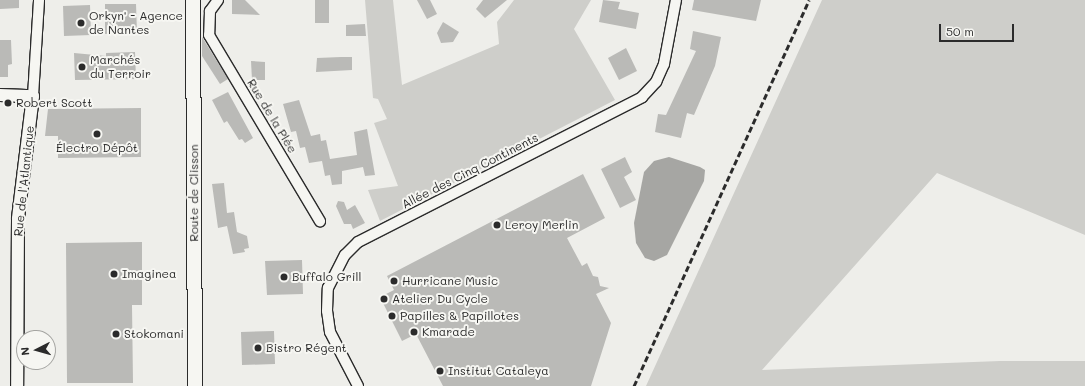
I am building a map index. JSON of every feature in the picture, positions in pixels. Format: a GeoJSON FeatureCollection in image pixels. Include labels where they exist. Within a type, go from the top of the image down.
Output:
{"type":"FeatureCollection","features":[{"type":"Feature","properties":{"kind":"main road","name":"Route de Clisson"},"geometry":{"type":"LineString","coordinates":[[192,0],[195,386]]}},
{"type":"Feature","properties":{"kind":"street","name":"Rue de l'Atlantique"},"geometry":{"type":"LineString","coordinates":[[17,386],[18,219],[33,96],[39,0]]}},
{"type":"Feature","properties":{"kind":"street","name":"Rue de la Plée"},"geometry":{"type":"LineString","coordinates":[[218,0],[210,11],[208,23],[209,35],[320,221]]}},
{"type":"Feature","properties":{"kind":"street","name":"Allée des Cinq Continents"},"geometry":{"type":"LineString","coordinates":[[358,386],[330,332],[327,310],[328,288],[345,255],[358,242],[642,97],[656,82],[664,64],[676,0]]}},
{"type":"Feature","properties":{"kind":"street"},"geometry":{"type":"LineString","coordinates":[[0,95],[33,96]]}},
{"type":"Feature","properties":{"kind":"shaded area"},"geometry":{"type":"Polygon","coordinates":[[[365,0],[393,0],[402,85],[499,44],[497,22],[514,0],[591,0],[574,29],[615,100],[380,221],[368,190],[398,186],[374,123],[387,119],[378,99],[373,98],[365,0]]]}},
{"type":"Feature","properties":{"kind":"shaded area"},"geometry":{"type":"Polygon","coordinates":[[[822,0],[1085,0],[1085,235],[937,173],[762,370],[1000,361],[1085,361],[1085,386],[646,386],[822,0]]]}},
{"type":"Feature","properties":{"kind":"shaded area"},"geometry":{"type":"Polygon","coordinates":[[[669,157],[705,170],[704,181],[667,255],[654,261],[645,258],[636,243],[634,223],[644,172],[654,161],[669,157]]]}},
{"type":"Feature","properties":{"kind":"building"},"geometry":{"type":"Polygon","coordinates":[[[0,0],[19,0],[19,8],[0,9],[0,0]]]}},
{"type":"Feature","properties":{"kind":"building"},"geometry":{"type":"Polygon","coordinates":[[[232,0],[245,0],[260,15],[232,14],[232,0]]]}},
{"type":"Feature","properties":{"kind":"building"},"geometry":{"type":"Polygon","coordinates":[[[315,0],[329,0],[329,23],[315,23],[315,0]]]}},
{"type":"Feature","properties":{"kind":"building"},"geometry":{"type":"Polygon","coordinates":[[[417,0],[430,0],[437,14],[427,19],[417,0]]]}},
{"type":"Feature","properties":{"kind":"building"},"geometry":{"type":"Polygon","coordinates":[[[483,0],[507,0],[485,18],[476,9],[483,0]]]}},
{"type":"Feature","properties":{"kind":"building"},"geometry":{"type":"Polygon","coordinates":[[[603,0],[620,2],[618,9],[639,13],[636,29],[599,22],[603,0]]]}},
{"type":"Feature","properties":{"kind":"building"},"geometry":{"type":"Polygon","coordinates":[[[694,0],[761,0],[756,21],[692,10],[694,0]]]}},
{"type":"Feature","properties":{"kind":"building"},"geometry":{"type":"Polygon","coordinates":[[[105,4],[136,4],[137,33],[105,34],[105,4]]]}},
{"type":"Feature","properties":{"kind":"building"},"geometry":{"type":"Polygon","coordinates":[[[90,5],[91,35],[64,36],[63,6],[90,5]]]}},
{"type":"Feature","properties":{"kind":"building"},"geometry":{"type":"Polygon","coordinates":[[[443,22],[459,32],[453,42],[441,43],[437,33],[443,22]]]}},
{"type":"Feature","properties":{"kind":"building"},"geometry":{"type":"Polygon","coordinates":[[[365,24],[366,36],[346,36],[346,25],[365,24]]]}},
{"type":"Feature","properties":{"kind":"building"},"geometry":{"type":"Polygon","coordinates":[[[693,31],[721,37],[715,66],[694,115],[687,113],[681,138],[655,132],[658,114],[666,115],[696,51],[690,49],[693,31]]]}},
{"type":"Feature","properties":{"kind":"building"},"geometry":{"type":"Polygon","coordinates":[[[202,37],[228,79],[220,84],[202,56],[202,37]]]}},
{"type":"Feature","properties":{"kind":"building"},"geometry":{"type":"Polygon","coordinates":[[[0,40],[11,40],[12,64],[8,65],[8,77],[0,77],[0,40]]]}},
{"type":"Feature","properties":{"kind":"building"},"geometry":{"type":"Polygon","coordinates":[[[626,48],[637,71],[619,80],[608,58],[626,48]]]}},
{"type":"Feature","properties":{"kind":"building"},"geometry":{"type":"Polygon","coordinates":[[[135,52],[136,79],[75,80],[74,53],[106,56],[106,53],[135,52]]]}},
{"type":"Feature","properties":{"kind":"building"},"geometry":{"type":"Polygon","coordinates":[[[352,57],[352,70],[316,72],[317,58],[352,57]]]}},
{"type":"Feature","properties":{"kind":"building"},"geometry":{"type":"Polygon","coordinates":[[[251,61],[265,62],[265,80],[252,80],[251,61]]]}},
{"type":"Feature","properties":{"kind":"building"},"geometry":{"type":"Polygon","coordinates":[[[228,92],[253,138],[245,143],[242,139],[239,140],[227,121],[224,123],[212,100],[228,92]]]}},
{"type":"Feature","properties":{"kind":"building"},"geometry":{"type":"Polygon","coordinates":[[[299,100],[311,136],[320,134],[321,141],[326,140],[330,159],[357,155],[354,132],[367,129],[375,175],[365,176],[363,167],[342,171],[342,184],[332,185],[330,175],[325,176],[322,161],[309,163],[305,147],[300,148],[296,131],[291,132],[283,104],[299,100]]]}},
{"type":"Feature","properties":{"kind":"building"},"geometry":{"type":"Polygon","coordinates":[[[141,108],[141,157],[58,158],[58,136],[45,136],[48,109],[141,108]]]}},
{"type":"Feature","properties":{"kind":"building"},"geometry":{"type":"Polygon","coordinates":[[[625,157],[632,172],[624,177],[636,200],[620,208],[601,169],[625,157]]]}},
{"type":"Feature","properties":{"kind":"building"},"geometry":{"type":"Polygon","coordinates":[[[583,174],[605,218],[567,238],[582,266],[587,263],[593,276],[598,277],[600,286],[609,288],[596,294],[611,323],[591,386],[443,386],[416,334],[402,341],[380,297],[394,290],[387,276],[583,174]]]}},
{"type":"Feature","properties":{"kind":"building"},"geometry":{"type":"Polygon","coordinates":[[[224,183],[227,213],[234,212],[237,232],[247,236],[249,248],[244,249],[245,252],[233,254],[227,226],[218,228],[212,184],[224,183]]]}},
{"type":"Feature","properties":{"kind":"building"},"geometry":{"type":"Polygon","coordinates":[[[338,201],[344,202],[347,210],[355,205],[365,223],[353,229],[351,224],[344,224],[336,206],[338,201]]]}},
{"type":"Feature","properties":{"kind":"building"},"geometry":{"type":"Polygon","coordinates":[[[142,242],[142,305],[132,305],[133,383],[67,383],[66,243],[142,242]]]}},
{"type":"Feature","properties":{"kind":"building","name":"Buffalo Grill"},"geometry":{"type":"Polygon","coordinates":[[[302,260],[303,294],[267,295],[265,261],[302,260]]]}},
{"type":"Feature","properties":{"kind":"building","name":"Bistro Régent"},"geometry":{"type":"Polygon","coordinates":[[[274,331],[275,364],[242,365],[241,332],[274,331]]]}},
{"type":"Feature","properties":{"kind":"railway"},"geometry":{"type":"LineString","coordinates":[[634,386],[809,0]]}},
{"type":"Feature","properties":{"kind":"place","name":"Orkyn' - Agence de Nantes"},"geometry":{"type":"Point","coordinates":[81,23]}},
{"type":"Feature","properties":{"kind":"place","name":"Marchés du Terroir"},"geometry":{"type":"Point","coordinates":[82,67]}},
{"type":"Feature","properties":{"kind":"place","name":"Robert Scott"},"geometry":{"type":"Point","coordinates":[8,103]}},
{"type":"Feature","properties":{"kind":"place","name":"Électro Dépôt"},"geometry":{"type":"Point","coordinates":[97,134]}},
{"type":"Feature","properties":{"kind":"place","name":"Leroy Merlin"},"geometry":{"type":"Point","coordinates":[497,225]}},
{"type":"Feature","properties":{"kind":"place","name":"Imaginea"},"geometry":{"type":"Point","coordinates":[114,274]}},
{"type":"Feature","properties":{"kind":"place","name":"Buffalo Grill"},"geometry":{"type":"Point","coordinates":[284,277]}},
{"type":"Feature","properties":{"kind":"place","name":"Hurricane Music"},"geometry":{"type":"Point","coordinates":[394,281]}},
{"type":"Feature","properties":{"kind":"place","name":"Atelier Du Cycle"},"geometry":{"type":"Point","coordinates":[384,299]}},
{"type":"Feature","properties":{"kind":"place","name":"Papilles & Papillotes"},"geometry":{"type":"Point","coordinates":[392,316]}},
{"type":"Feature","properties":{"kind":"place","name":"Kmarade"},"geometry":{"type":"Point","coordinates":[414,332]}},
{"type":"Feature","properties":{"kind":"place","name":"Stokomani"},"geometry":{"type":"Point","coordinates":[116,334]}},
{"type":"Feature","properties":{"kind":"place","name":"Bistro Régent"},"geometry":{"type":"Point","coordinates":[258,348]}},
{"type":"Feature","properties":{"kind":"place","name":"Institut Cataleya"},"geometry":{"type":"Point","coordinates":[440,371]}}]}
